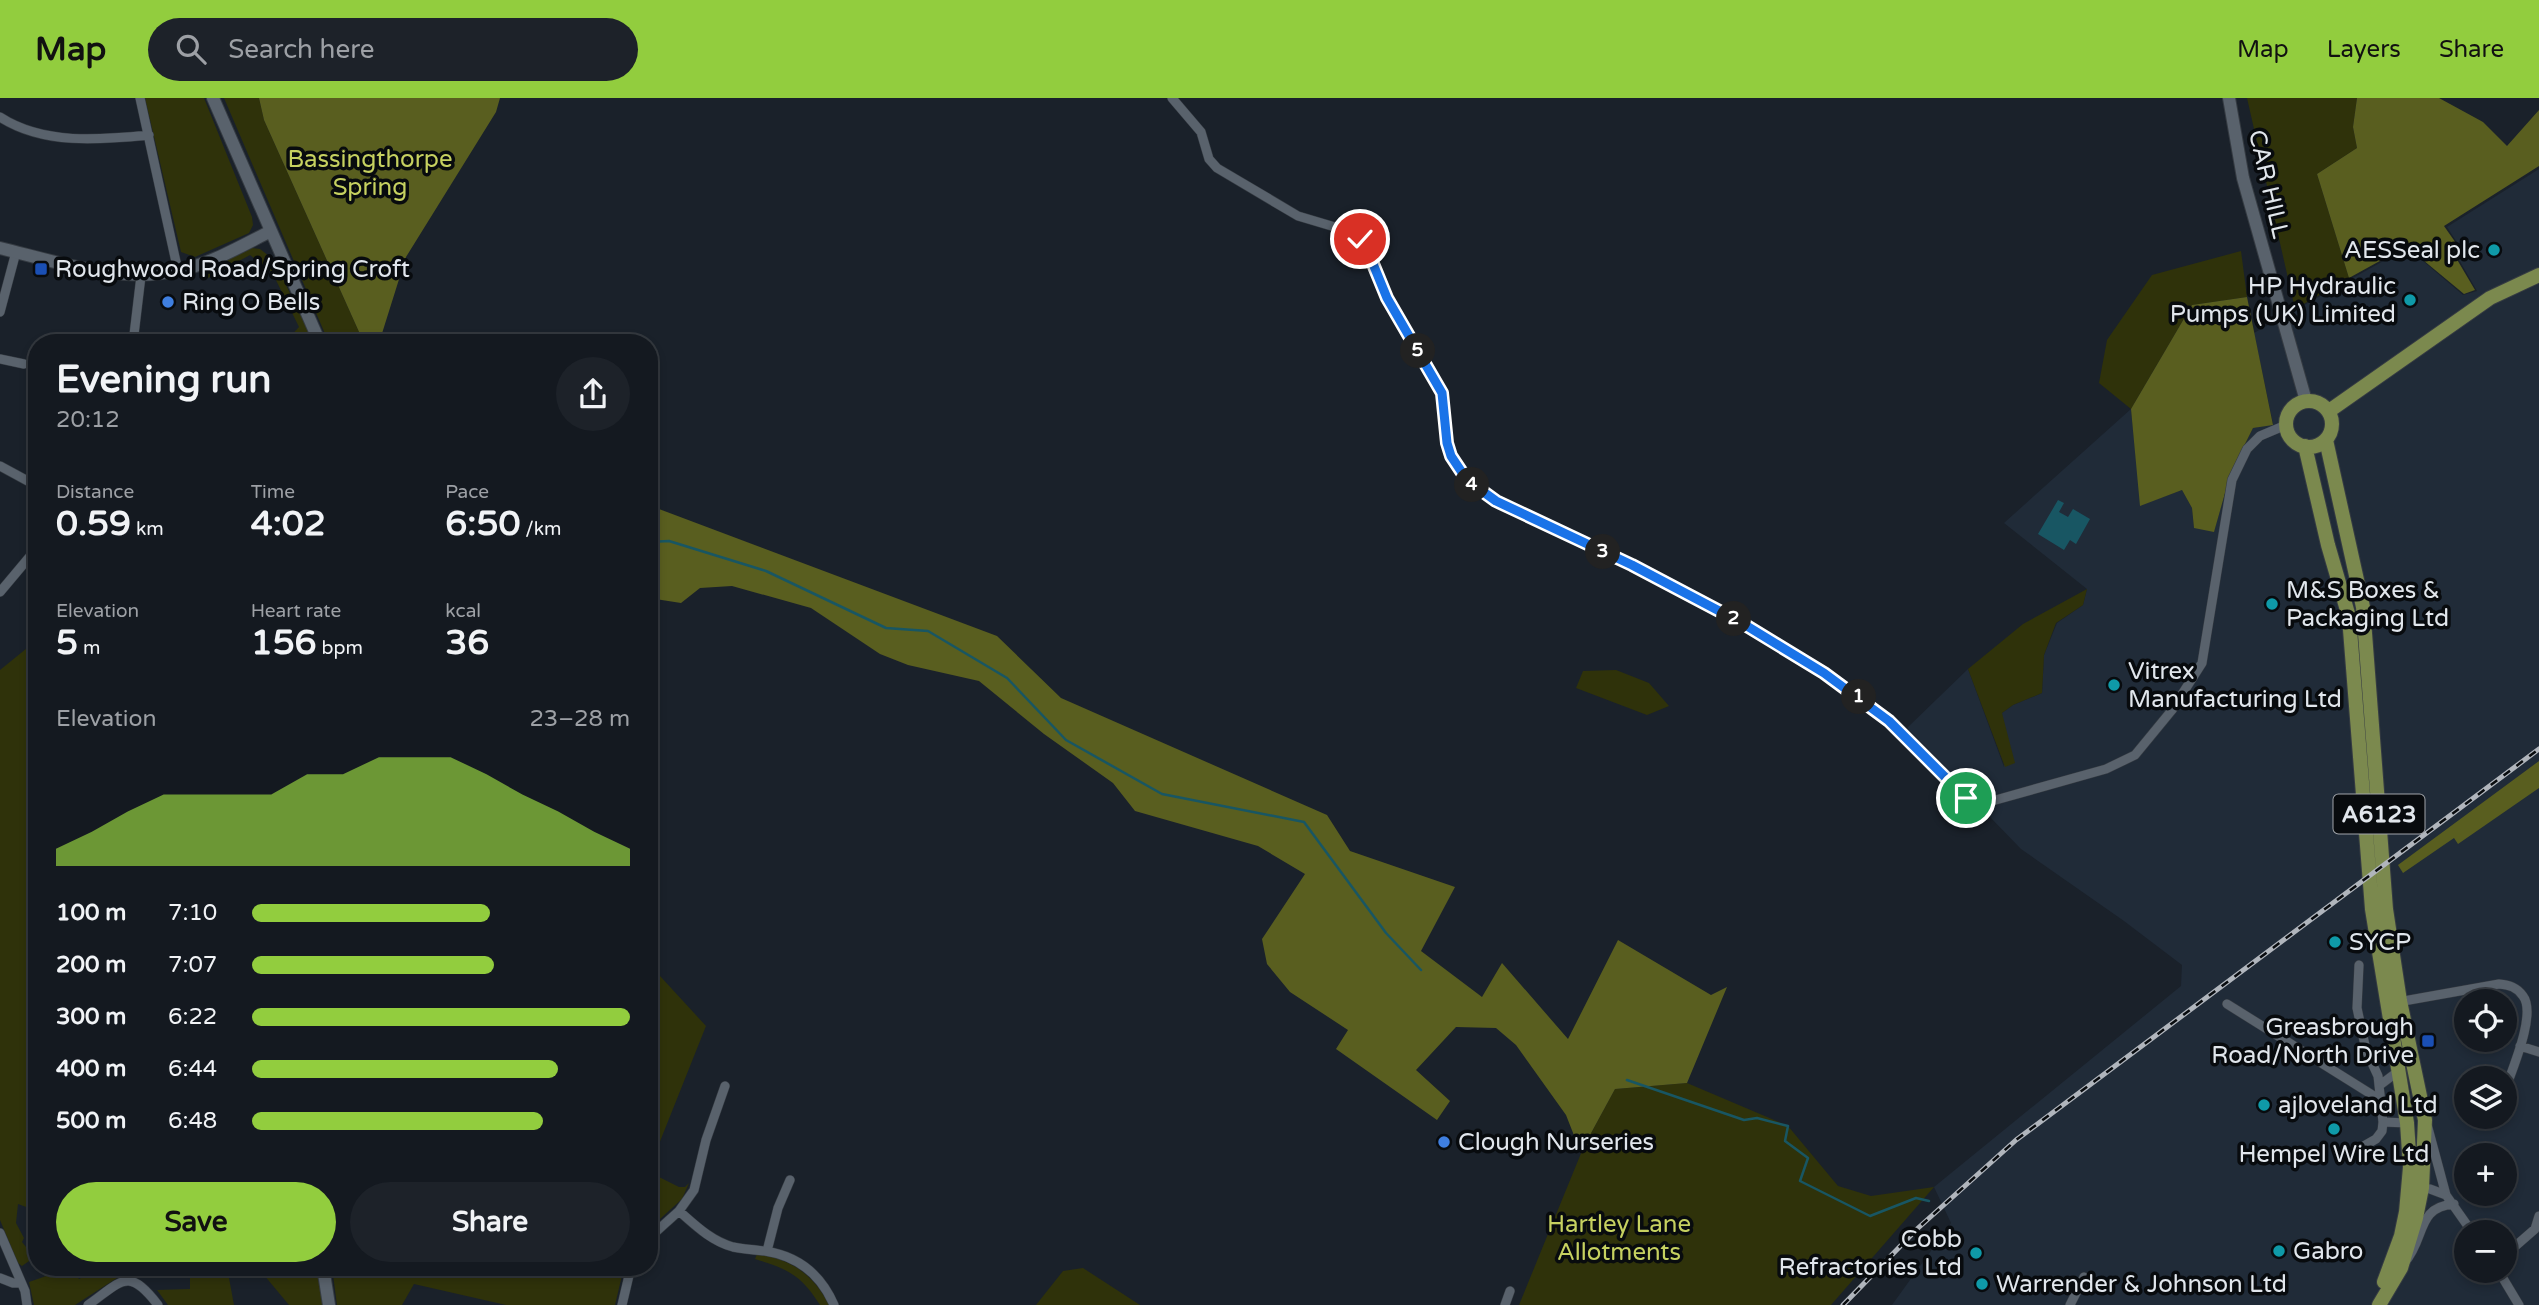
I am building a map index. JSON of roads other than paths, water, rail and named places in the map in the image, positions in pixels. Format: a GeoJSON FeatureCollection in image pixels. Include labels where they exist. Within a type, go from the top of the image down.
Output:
{"type":"FeatureCollection","features":[{"type":"Feature","properties":{"kind":"main road"},"geometry":{"type":"LineString","coordinates":[[2286,425],[2294,407],[2306,401],[2319,402],[2329,411],[2490,298],[2539,275]]}},
{"type":"Feature","properties":{"kind":"main road","name":"A6123"},"geometry":{"type":"LineString","coordinates":[[2329,411],[2333,426],[2326,440],[2363,607],[2394,1002]]}},
{"type":"Feature","properties":{"kind":"main road","name":"A6123"},"geometry":{"type":"LineString","coordinates":[[2286,425],[2292,439],[2305,446],[2328,545],[2349,617],[2372,909],[2394,1002],[2415,1119],[2407,1123],[2416,1218],[2401,1268],[2379,1305]]}},
{"type":"Feature","properties":{"kind":"main road"},"geometry":{"type":"LineString","coordinates":[[2305,446],[2320,444],[2326,440]]}},
{"type":"Feature","properties":{"kind":"main road","name":"A6123"},"geometry":{"type":"LineString","coordinates":[[2371,1305],[2385,1279],[2403,1228],[2410,1217],[2425,1120],[2406,1068]]}},
{"type":"Feature","properties":{"kind":"street"},"geometry":{"type":"LineString","coordinates":[[140,98],[178,271]]}},
{"type":"Feature","properties":{"kind":"street"},"geometry":{"type":"LineString","coordinates":[[213,98],[316,334]]}},
{"type":"Feature","properties":{"kind":"street"},"geometry":{"type":"LineString","coordinates":[[1172,98],[1201,132],[1209,159],[1217,168],[1298,216],[1345,230],[1360,239],[1387,298],[1442,393],[1447,443],[1451,456],[1467,480],[1496,501],[1632,565],[1742,623],[1824,673],[1889,721],[1972,804],[1985,803],[2106,769],[2135,755],[2172,710],[2202,663],[2232,480],[2247,449],[2260,436],[2286,425]]}},
{"type":"Feature","properties":{"kind":"street","name":"CAR HILL"},"geometry":{"type":"LineString","coordinates":[[2229,98],[2243,178],[2306,401]]}},
{"type":"Feature","properties":{"kind":"street"},"geometry":{"type":"LineString","coordinates":[[0,117],[9,124],[39,134],[100,140],[149,135]]}},
{"type":"Feature","properties":{"kind":"street"},"geometry":{"type":"LineString","coordinates":[[0,248],[78,267],[141,276],[178,271],[215,258],[271,231]]}},
{"type":"Feature","properties":{"kind":"street"},"geometry":{"type":"LineString","coordinates":[[0,313],[16,252]]}},
{"type":"Feature","properties":{"kind":"street"},"geometry":{"type":"LineString","coordinates":[[134,334],[141,276]]}},
{"type":"Feature","properties":{"kind":"street"},"geometry":{"type":"LineString","coordinates":[[0,359],[24,365]]}},
{"type":"Feature","properties":{"kind":"street"},"geometry":{"type":"LineString","coordinates":[[0,466],[28,481]]}},
{"type":"Feature","properties":{"kind":"street"},"geometry":{"type":"LineString","coordinates":[[0,592],[28,559]]}},
{"type":"Feature","properties":{"kind":"street"},"geometry":{"type":"LineString","coordinates":[[2359,965],[2357,1008],[2367,1050],[2378,1076],[2383,1122],[2382,1131],[2376,1139],[2362,1147]]}},
{"type":"Feature","properties":{"kind":"street"},"geometry":{"type":"LineString","coordinates":[[2394,1002],[2487,985],[2512,986],[2524,996],[2528,1005],[2528,1015],[2513,1066]]}},
{"type":"Feature","properties":{"kind":"street"},"geometry":{"type":"LineString","coordinates":[[2227,1004],[2382,1101]]}},
{"type":"Feature","properties":{"kind":"street"},"geometry":{"type":"LineString","coordinates":[[2520,1046],[2539,1052]]}},
{"type":"Feature","properties":{"kind":"street"},"geometry":{"type":"LineString","coordinates":[[2380,1085],[2406,1068]]}},
{"type":"Feature","properties":{"kind":"street"},"geometry":{"type":"LineString","coordinates":[[658,1230],[679,1211],[694,1190],[706,1140],[724,1086]]}},
{"type":"Feature","properties":{"kind":"street"},"geometry":{"type":"LineString","coordinates":[[2425,1120],[2446,1195],[2454,1205]]}},
{"type":"Feature","properties":{"kind":"street"},"geometry":{"type":"LineString","coordinates":[[2383,1122],[2407,1123]]}},
{"type":"Feature","properties":{"kind":"street"},"geometry":{"type":"LineString","coordinates":[[767,1251],[778,1208],[790,1180]]}},
{"type":"Feature","properties":{"kind":"street"},"geometry":{"type":"LineString","coordinates":[[2415,1187],[2446,1195]]}},
{"type":"Feature","properties":{"kind":"street"},"geometry":{"type":"LineString","coordinates":[[2401,1268],[2415,1251],[2426,1218],[2432,1210],[2441,1205],[2454,1205]]}},
{"type":"Feature","properties":{"kind":"street"},"geometry":{"type":"LineString","coordinates":[[679,1211],[716,1240],[732,1247],[767,1251],[797,1261],[820,1280],[834,1305]]}},
{"type":"Feature","properties":{"kind":"street"},"geometry":{"type":"LineString","coordinates":[[2517,1245],[2535,1229],[2539,1216]]}},
{"type":"Feature","properties":{"kind":"street"},"geometry":{"type":"LineString","coordinates":[[0,1233],[21,1283],[27,1305]]}},
{"type":"Feature","properties":{"kind":"street"},"geometry":{"type":"LineString","coordinates":[[324,1276],[329,1305]]}},
{"type":"Feature","properties":{"kind":"street"},"geometry":{"type":"LineString","coordinates":[[622,1305],[629,1276]]}},
{"type":"Feature","properties":{"kind":"street"},"geometry":{"type":"LineString","coordinates":[[2070,1305],[2084,1277]]}},
{"type":"Feature","properties":{"kind":"street"},"geometry":{"type":"LineString","coordinates":[[0,1278],[21,1283]]}},
{"type":"Feature","properties":{"kind":"street"},"geometry":{"type":"LineString","coordinates":[[88,1305],[122,1281],[131,1280],[145,1289],[158,1305]]}},
{"type":"Feature","properties":{"kind":"street"},"geometry":{"type":"LineString","coordinates":[[2506,1283],[2519,1305]]}},
{"type":"Feature","properties":{"kind":"street"},"geometry":{"type":"LineString","coordinates":[[1506,1305],[1510,1291]]}},
{"type":"Feature","properties":{"kind":"water"},"geometry":{"type":"Polygon","coordinates":[[[2058,500],[2064,503],[2059,512],[2068,517],[2073,509],[2090,519],[2076,544],[2070,540],[2064,550],[2038,534],[2058,500]]]}},
{"type":"Feature","properties":{"kind":"waterway"},"geometry":{"type":"LineString","coordinates":[[658,542],[669,541],[766,571],[886,628],[928,631],[1007,678],[1066,740],[1162,794],[1304,822],[1386,933],[1421,970]]}},
{"type":"Feature","properties":{"kind":"waterway"},"geometry":{"type":"LineString","coordinates":[[1627,1080],[1744,1120],[1757,1118],[1788,1126],[1785,1141],[1808,1158],[1800,1181],[1870,1216],[1916,1198],[1929,1201]]}},
{"type":"Feature","properties":{"kind":"railway"},"geometry":{"type":"LineString","coordinates":[[1843,1305],[1917,1229],[2016,1140],[2539,749]]}},
{"type":"Feature","properties":{"kind":"place","name":"AESSeal plc"},"geometry":{"type":"Point","coordinates":[2494,250]}},
{"type":"Feature","properties":{"kind":"place","name":"Roughwood Road/Spring Croft"},"geometry":{"type":"Point","coordinates":[41,269]}},
{"type":"Feature","properties":{"kind":"place","name":"HP Hydraulic Pumps (UK) Limited"},"geometry":{"type":"Point","coordinates":[2410,300]}},
{"type":"Feature","properties":{"kind":"place","name":"Ring O Bells"},"geometry":{"type":"Point","coordinates":[168,302]}},
{"type":"Feature","properties":{"kind":"place","name":"M&S Boxes & Packaging Ltd"},"geometry":{"type":"Point","coordinates":[2272,604]}},
{"type":"Feature","properties":{"kind":"place","name":"Vitrex Manufacturing Ltd"},"geometry":{"type":"Point","coordinates":[2114,685]}},
{"type":"Feature","properties":{"kind":"place","name":"SYCP"},"geometry":{"type":"Point","coordinates":[2335,942]}},
{"type":"Feature","properties":{"kind":"place","name":"Greasbrough Road/North Drive"},"geometry":{"type":"Point","coordinates":[2428,1041]}},
{"type":"Feature","properties":{"kind":"place","name":"ajloveland Ltd"},"geometry":{"type":"Point","coordinates":[2264,1105]}},
{"type":"Feature","properties":{"kind":"place","name":"Hempel Wire Ltd"},"geometry":{"type":"Point","coordinates":[2334,1129]}},
{"type":"Feature","properties":{"kind":"place","name":"Clough Nurseries"},"geometry":{"type":"Point","coordinates":[1444,1142]}},
{"type":"Feature","properties":{"kind":"place","name":"Gabro"},"geometry":{"type":"Point","coordinates":[2279,1251]}},
{"type":"Feature","properties":{"kind":"place","name":"Cobb Refractories Ltd"},"geometry":{"type":"Point","coordinates":[1976,1253]}},
{"type":"Feature","properties":{"kind":"place","name":"Warrender & Johnson Ltd"},"geometry":{"type":"Point","coordinates":[1982,1284]}},
{"type":"Feature","properties":{"kind":"park label","name":"Bassingthorpe Spring"},"geometry":{"type":"Point","coordinates":[370,173]}},
{"type":"Feature","properties":{"kind":"park label","name":"Hartley Lane Allotments"},"geometry":{"type":"Point","coordinates":[1619,1238]}}]}
